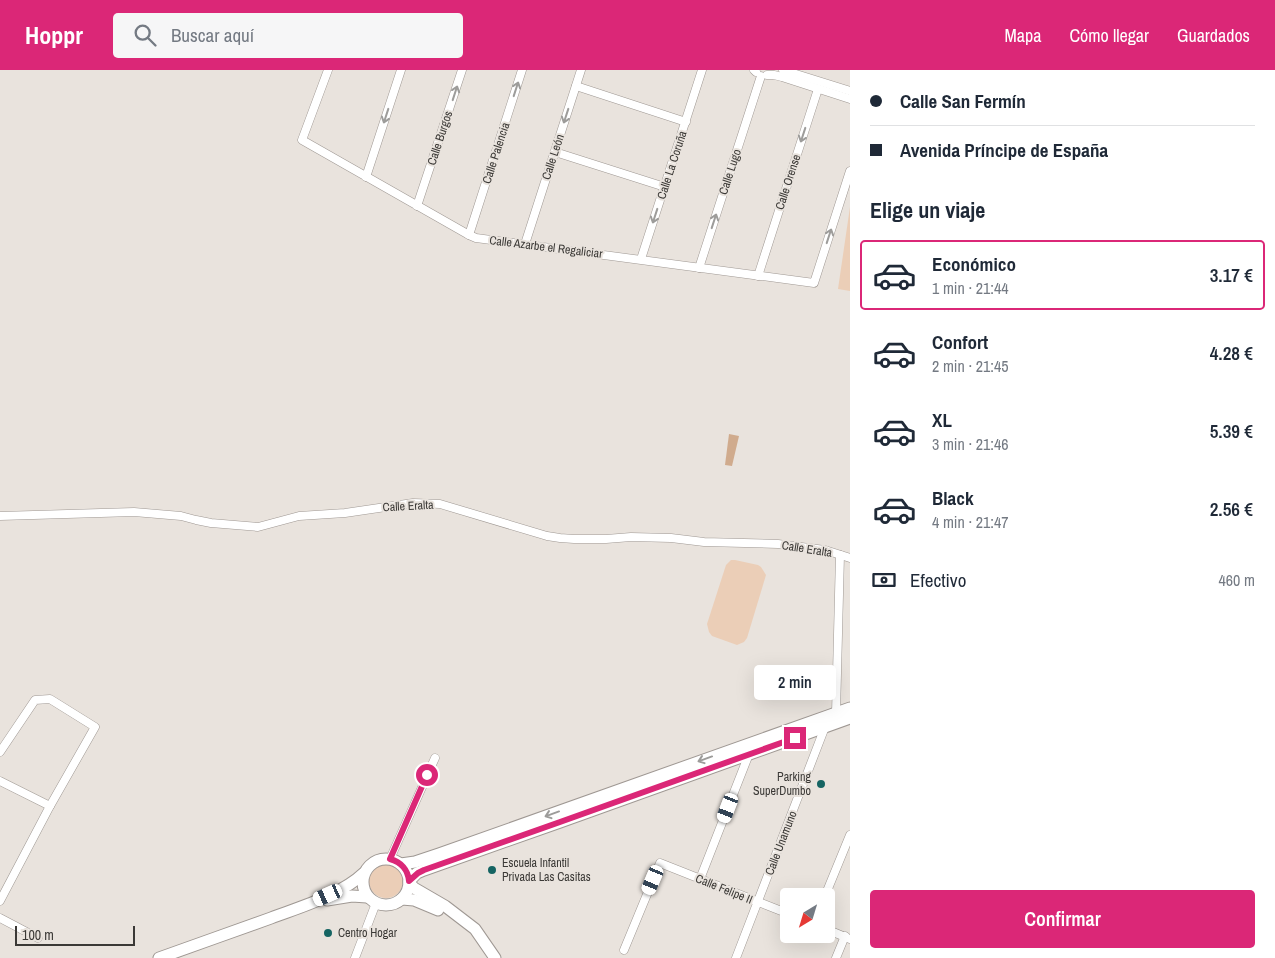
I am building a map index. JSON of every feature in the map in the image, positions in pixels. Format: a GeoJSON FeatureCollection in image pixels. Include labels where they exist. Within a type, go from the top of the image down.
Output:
{"type":"FeatureCollection","features":[{"type":"Feature","properties":{"kind":"main road"},"geometry":{"type":"LineString","coordinates":[[401,864],[415,862],[439,854],[850,708]]}},
{"type":"Feature","properties":{"kind":"main road"},"geometry":{"type":"LineString","coordinates":[[409,882],[424,870],[850,718]]}},
{"type":"Feature","properties":{"kind":"main road"},"geometry":{"type":"LineString","coordinates":[[159,958],[310,903],[340,890],[364,874],[371,863],[382,858],[401,864],[408,876],[407,892],[402,899],[394,904],[384,905],[372,900],[352,896],[310,903]]}},
{"type":"Feature","properties":{"kind":"main road"},"geometry":{"type":"LineString","coordinates":[[364,874],[362,886],[372,900]]}},
{"type":"Feature","properties":{"kind":"main road"},"geometry":{"type":"LineString","coordinates":[[409,882],[414,888],[446,906],[475,929],[495,958]]}},
{"type":"Feature","properties":{"kind":"main road"},"geometry":{"type":"LineString","coordinates":[[402,899],[414,900],[436,908],[479,940],[495,958]]}},
{"type":"Feature","properties":{"kind":"street","name":"Calle Azarbe el Regaliciar"},"geometry":{"type":"LineString","coordinates":[[328,70],[302,140],[469,236],[476,238],[814,283],[850,171]]}},
{"type":"Feature","properties":{"kind":"street"},"geometry":{"type":"LineString","coordinates":[[366,176],[401,70]]}},
{"type":"Feature","properties":{"kind":"street","name":"Calle Burgos"},"geometry":{"type":"LineString","coordinates":[[418,206],[462,70]]}},
{"type":"Feature","properties":{"kind":"street","name":"Calle Palencia"},"geometry":{"type":"LineString","coordinates":[[469,236],[522,70]]}},
{"type":"Feature","properties":{"kind":"street","name":"Calle León"},"geometry":{"type":"LineString","coordinates":[[526,244],[581,70]]}},
{"type":"Feature","properties":{"kind":"street","name":"Calle La Coruña"},"geometry":{"type":"LineString","coordinates":[[641,259],[702,70]]}},
{"type":"Feature","properties":{"kind":"street"},"geometry":{"type":"LineString","coordinates":[[783,70],[850,91]]}},
{"type":"Feature","properties":{"kind":"street"},"geometry":{"type":"LineString","coordinates":[[761,72],[850,99]]}},
{"type":"Feature","properties":{"kind":"street","name":"Calle Lugo"},"geometry":{"type":"LineString","coordinates":[[700,268],[761,72]]}},
{"type":"Feature","properties":{"kind":"street"},"geometry":{"type":"LineString","coordinates":[[576,86],[686,122]]}},
{"type":"Feature","properties":{"kind":"street","name":"Calle Orense"},"geometry":{"type":"LineString","coordinates":[[758,276],[818,89]]}},
{"type":"Feature","properties":{"kind":"street"},"geometry":{"type":"LineString","coordinates":[[555,152],[665,186]]}},
{"type":"Feature","properties":{"kind":"street","name":"Calle Eralta"},"geometry":{"type":"LineString","coordinates":[[1,515],[134,512],[181,516],[211,523],[258,527],[299,516],[332,515],[425,503],[440,504],[547,536],[560,538],[671,538],[699,542],[778,544],[825,550],[850,558]]}},
{"type":"Feature","properties":{"kind":"street"},"geometry":{"type":"LineString","coordinates":[[836,712],[840,555]]}},
{"type":"Feature","properties":{"kind":"street"},"geometry":{"type":"LineString","coordinates":[[0,752],[35,700],[50,699],[95,727],[50,806],[0,901]]}},
{"type":"Feature","properties":{"kind":"street","name":"Calle Unamuno"},"geometry":{"type":"LineString","coordinates":[[736,958],[826,727]]}},
{"type":"Feature","properties":{"kind":"street"},"geometry":{"type":"LineString","coordinates":[[700,879],[749,754]]}},
{"type":"Feature","properties":{"kind":"street"},"geometry":{"type":"LineString","coordinates":[[390,859],[435,758]]}},
{"type":"Feature","properties":{"kind":"street"},"geometry":{"type":"LineString","coordinates":[[0,781],[50,806]]}},
{"type":"Feature","properties":{"kind":"street"},"geometry":{"type":"LineString","coordinates":[[829,888],[850,835]]}},
{"type":"Feature","properties":{"kind":"street","name":"Calle Felipe II"},"geometry":{"type":"LineString","coordinates":[[624,950],[660,863],[780,910]]}},
{"type":"Feature","properties":{"kind":"street"},"geometry":{"type":"LineString","coordinates":[[355,958],[372,900]]}},
{"type":"Feature","properties":{"kind":"street"},"geometry":{"type":"LineString","coordinates":[[0,918],[38,938]]}},
{"type":"Feature","properties":{"kind":"street"},"geometry":{"type":"LineString","coordinates":[[835,933],[847,938],[836,958]]}},
{"type":"Feature","properties":{"kind":"shaded area"},"geometry":{"type":"Polygon","coordinates":[[[850,207],[850,291],[838,289],[850,207]]]}},
{"type":"Feature","properties":{"kind":"shaded area"},"geometry":{"type":"Polygon","coordinates":[[[729,434],[739,436],[732,466],[725,465],[729,434]]]}},
{"type":"Feature","properties":{"kind":"shaded area"},"geometry":{"type":"Polygon","coordinates":[[[731,560],[758,565],[766,575],[747,638],[744,642],[737,645],[712,636],[707,624],[726,565],[731,560]]]}},
{"type":"Feature","properties":{"kind":"shaded area"},"geometry":{"type":"Polygon","coordinates":[[[386,864],[398,869],[403,881],[398,893],[386,898],[374,893],[369,881],[374,869],[386,864]]]}},
{"type":"Feature","properties":{"kind":"place","name":"Parking SuperDumbo"},"geometry":{"type":"Point","coordinates":[821,784]}},
{"type":"Feature","properties":{"kind":"place","name":"Escuela Infantil Privada Las Casitas"},"geometry":{"type":"Point","coordinates":[492,870]}},
{"type":"Feature","properties":{"kind":"place","name":"Centro Hogar"},"geometry":{"type":"Point","coordinates":[328,933]}},
{"type":"Feature","properties":{"kind":"route"},"geometry":{"type":"LineString","coordinates":[[427,775],[390,859],[405,868],[409,881],[424,870],[795,738]]}}]}
